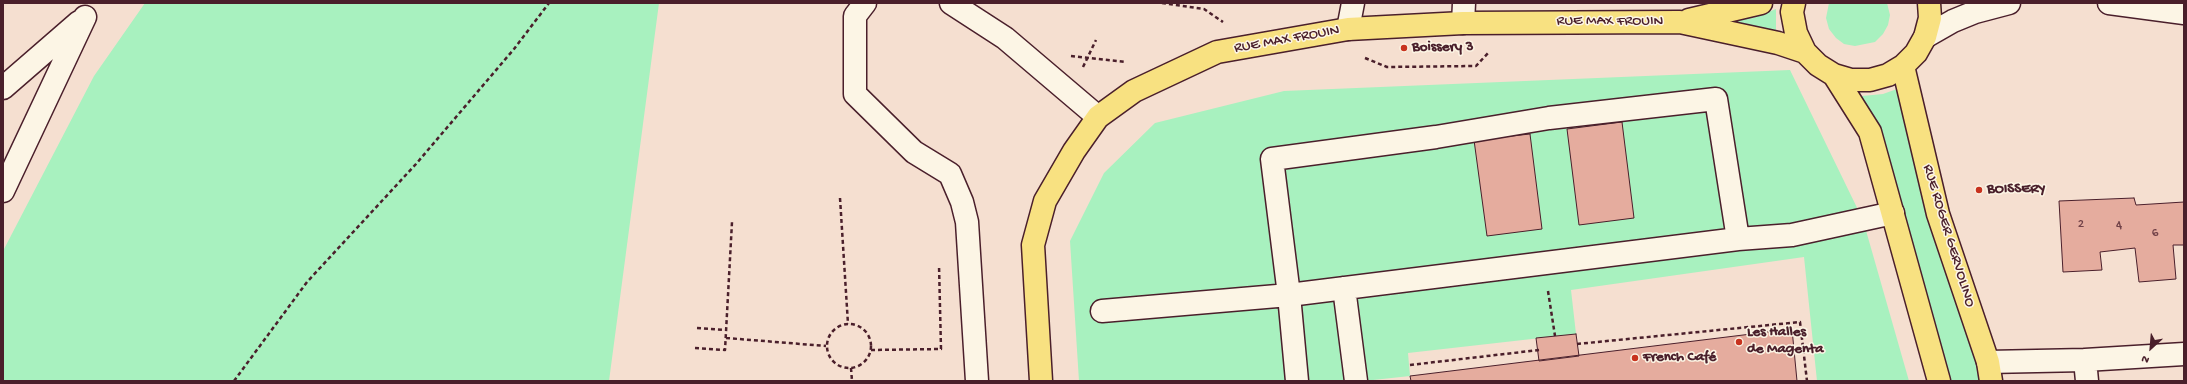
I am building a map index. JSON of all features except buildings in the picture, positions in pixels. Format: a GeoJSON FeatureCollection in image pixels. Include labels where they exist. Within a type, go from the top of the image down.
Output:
{"type":"FeatureCollection","features":[{"type":"Feature","properties":{"kind":"main road","name":"RUE MAX FROUIN"},"geometry":{"type":"LineString","coordinates":[[1680,22],[1761,3]]}},
{"type":"Feature","properties":{"kind":"main road"},"geometry":{"type":"LineString","coordinates":[[1794,3],[1792,12],[1796,33],[1805,52],[1818,65],[1834,75],[1852,80],[1870,80],[1888,75],[1903,66],[1916,53],[1925,37],[1930,18],[1929,3]]}},
{"type":"Feature","properties":{"kind":"main road","name":"RUE MAX FROUIN"},"geometry":{"type":"LineString","coordinates":[[1041,381],[1033,245],[1045,201],[1074,151],[1098,117],[1134,91],[1217,52],[1348,29],[1463,13],[1680,22],[1778,42],[1805,52]]}},
{"type":"Feature","properties":{"kind":"main road","name":"RUE ROGER GERVOLINO"},"geometry":{"type":"LineString","coordinates":[[1903,66],[1938,214],[1989,371]]}},
{"type":"Feature","properties":{"kind":"main road"},"geometry":{"type":"LineString","coordinates":[[1834,75],[1870,132],[1939,381]]}},
{"type":"Feature","properties":{"kind":"street"},"geometry":{"type":"LineString","coordinates":[[864,3],[855,16],[855,94],[914,152],[950,174],[962,202],[967,222],[977,381]]}},
{"type":"Feature","properties":{"kind":"street"},"geometry":{"type":"LineString","coordinates":[[951,3],[1005,38],[1098,117]]}},
{"type":"Feature","properties":{"kind":"street"},"geometry":{"type":"LineString","coordinates":[[1348,29],[1353,3]]}},
{"type":"Feature","properties":{"kind":"street"},"geometry":{"type":"LineString","coordinates":[[1925,37],[1953,21],[1975,12],[2009,3]]}},
{"type":"Feature","properties":{"kind":"street"},"geometry":{"type":"LineString","coordinates":[[2109,3],[2184,13]]}},
{"type":"Feature","properties":{"kind":"street"},"geometry":{"type":"LineString","coordinates":[[3,88],[88,10]]}},
{"type":"Feature","properties":{"kind":"street"},"geometry":{"type":"LineString","coordinates":[[3,191],[88,10]]}},
{"type":"Feature","properties":{"kind":"street"},"geometry":{"type":"LineString","coordinates":[[1297,381],[1289,295],[1272,159],[1436,138],[1549,118],[1716,99],[1738,239]]}},
{"type":"Feature","properties":{"kind":"street"},"geometry":{"type":"LineString","coordinates":[[1102,311],[1289,295],[1738,239],[1792,235],[1893,213]]}},
{"type":"Feature","properties":{"kind":"street"},"geometry":{"type":"LineString","coordinates":[[1344,288],[1356,381]]}},
{"type":"Feature","properties":{"kind":"street"},"geometry":{"type":"LineString","coordinates":[[1989,371],[2085,360],[2184,354]]}},
{"type":"Feature","properties":{"kind":"street"},"geometry":{"type":"LineString","coordinates":[[2085,360],[2087,381]]}},
{"type":"Feature","properties":{"kind":"path"},"geometry":{"type":"LineString","coordinates":[[234,381],[307,282],[416,164],[514,49],[549,3]]}},
{"type":"Feature","properties":{"kind":"path"},"geometry":{"type":"LineString","coordinates":[[1162,3],[1204,9],[1256,45]]}},
{"type":"Feature","properties":{"kind":"path"},"geometry":{"type":"LineString","coordinates":[[1082,69],[1096,40]]}},
{"type":"Feature","properties":{"kind":"path"},"geometry":{"type":"LineString","coordinates":[[1361,56],[1386,67],[1476,66],[1494,47]]}},
{"type":"Feature","properties":{"kind":"path"},"geometry":{"type":"LineString","coordinates":[[840,198],[848,324]]}},
{"type":"Feature","properties":{"kind":"path"},"geometry":{"type":"LineString","coordinates":[[695,348],[725,350],[732,222]]}},
{"type":"Feature","properties":{"kind":"path"},"geometry":{"type":"LineString","coordinates":[[871,350],[941,349],[939,264]]}},
{"type":"Feature","properties":{"kind":"path"},"geometry":{"type":"LineString","coordinates":[[1543,264],[1554,336]]}},
{"type":"Feature","properties":{"kind":"path"},"geometry":{"type":"LineString","coordinates":[[1577,344],[1800,322],[1807,381]]}},
{"type":"Feature","properties":{"kind":"path"},"geometry":{"type":"LineString","coordinates":[[848,324],[860,327],[865,332],[869,337],[871,350],[864,362],[851,368],[836,365],[827,353],[826,346],[831,333],[841,326],[848,324]]}},
{"type":"Feature","properties":{"kind":"path"},"geometry":{"type":"LineString","coordinates":[[697,328],[726,330]]}},
{"type":"Feature","properties":{"kind":"path"},"geometry":{"type":"LineString","coordinates":[[726,338],[826,346]]}},
{"type":"Feature","properties":{"kind":"path"},"geometry":{"type":"LineString","coordinates":[[1410,365],[1539,350]]}},
{"type":"Feature","properties":{"kind":"path"},"geometry":{"type":"LineString","coordinates":[[851,368],[852,381]]}},
{"type":"Feature","properties":{"kind":"green space"},"geometry":{"type":"Polygon","coordinates":[[[145,3],[659,3],[609,381],[3,381],[3,251],[94,76],[145,3]]]}},
{"type":"Feature","properties":{"kind":"green space"},"geometry":{"type":"Polygon","coordinates":[[[1829,3],[1887,3],[1890,15],[1888,25],[1883,34],[1875,42],[1855,46],[1844,44],[1836,38],[1829,29],[1826,18],[1829,3]]]}},
{"type":"Feature","properties":{"kind":"green space"},"geometry":{"type":"Polygon","coordinates":[[[1776,9],[1776,35],[1710,22],[1753,18],[1776,9]]]}},
{"type":"Feature","properties":{"kind":"green space"},"geometry":{"type":"Polygon","coordinates":[[[1790,70],[1863,220],[1909,381],[1817,381],[1804,257],[1571,290],[1576,334],[1408,353],[1410,376],[1364,381],[1079,381],[1070,241],[1104,173],[1155,123],[1284,91],[1790,70]]]}},
{"type":"Feature","properties":{"kind":"green space"},"geometry":{"type":"Polygon","coordinates":[[[1897,89],[1914,116],[1991,381],[1939,381],[1870,132],[1862,96],[1883,94],[1897,89]]]}},
{"type":"Feature","properties":{"kind":"place","name":"Boissery 3"},"geometry":{"type":"Point","coordinates":[1404,48]}},
{"type":"Feature","properties":{"kind":"place","name":"BOISSERY"},"geometry":{"type":"Point","coordinates":[1979,190]}},
{"type":"Feature","properties":{"kind":"place","name":"Les Halles de Magenta"},"geometry":{"type":"Point","coordinates":[1739,342]}},
{"type":"Feature","properties":{"kind":"place","name":"French Café"},"geometry":{"type":"Point","coordinates":[1635,358]}}]}
